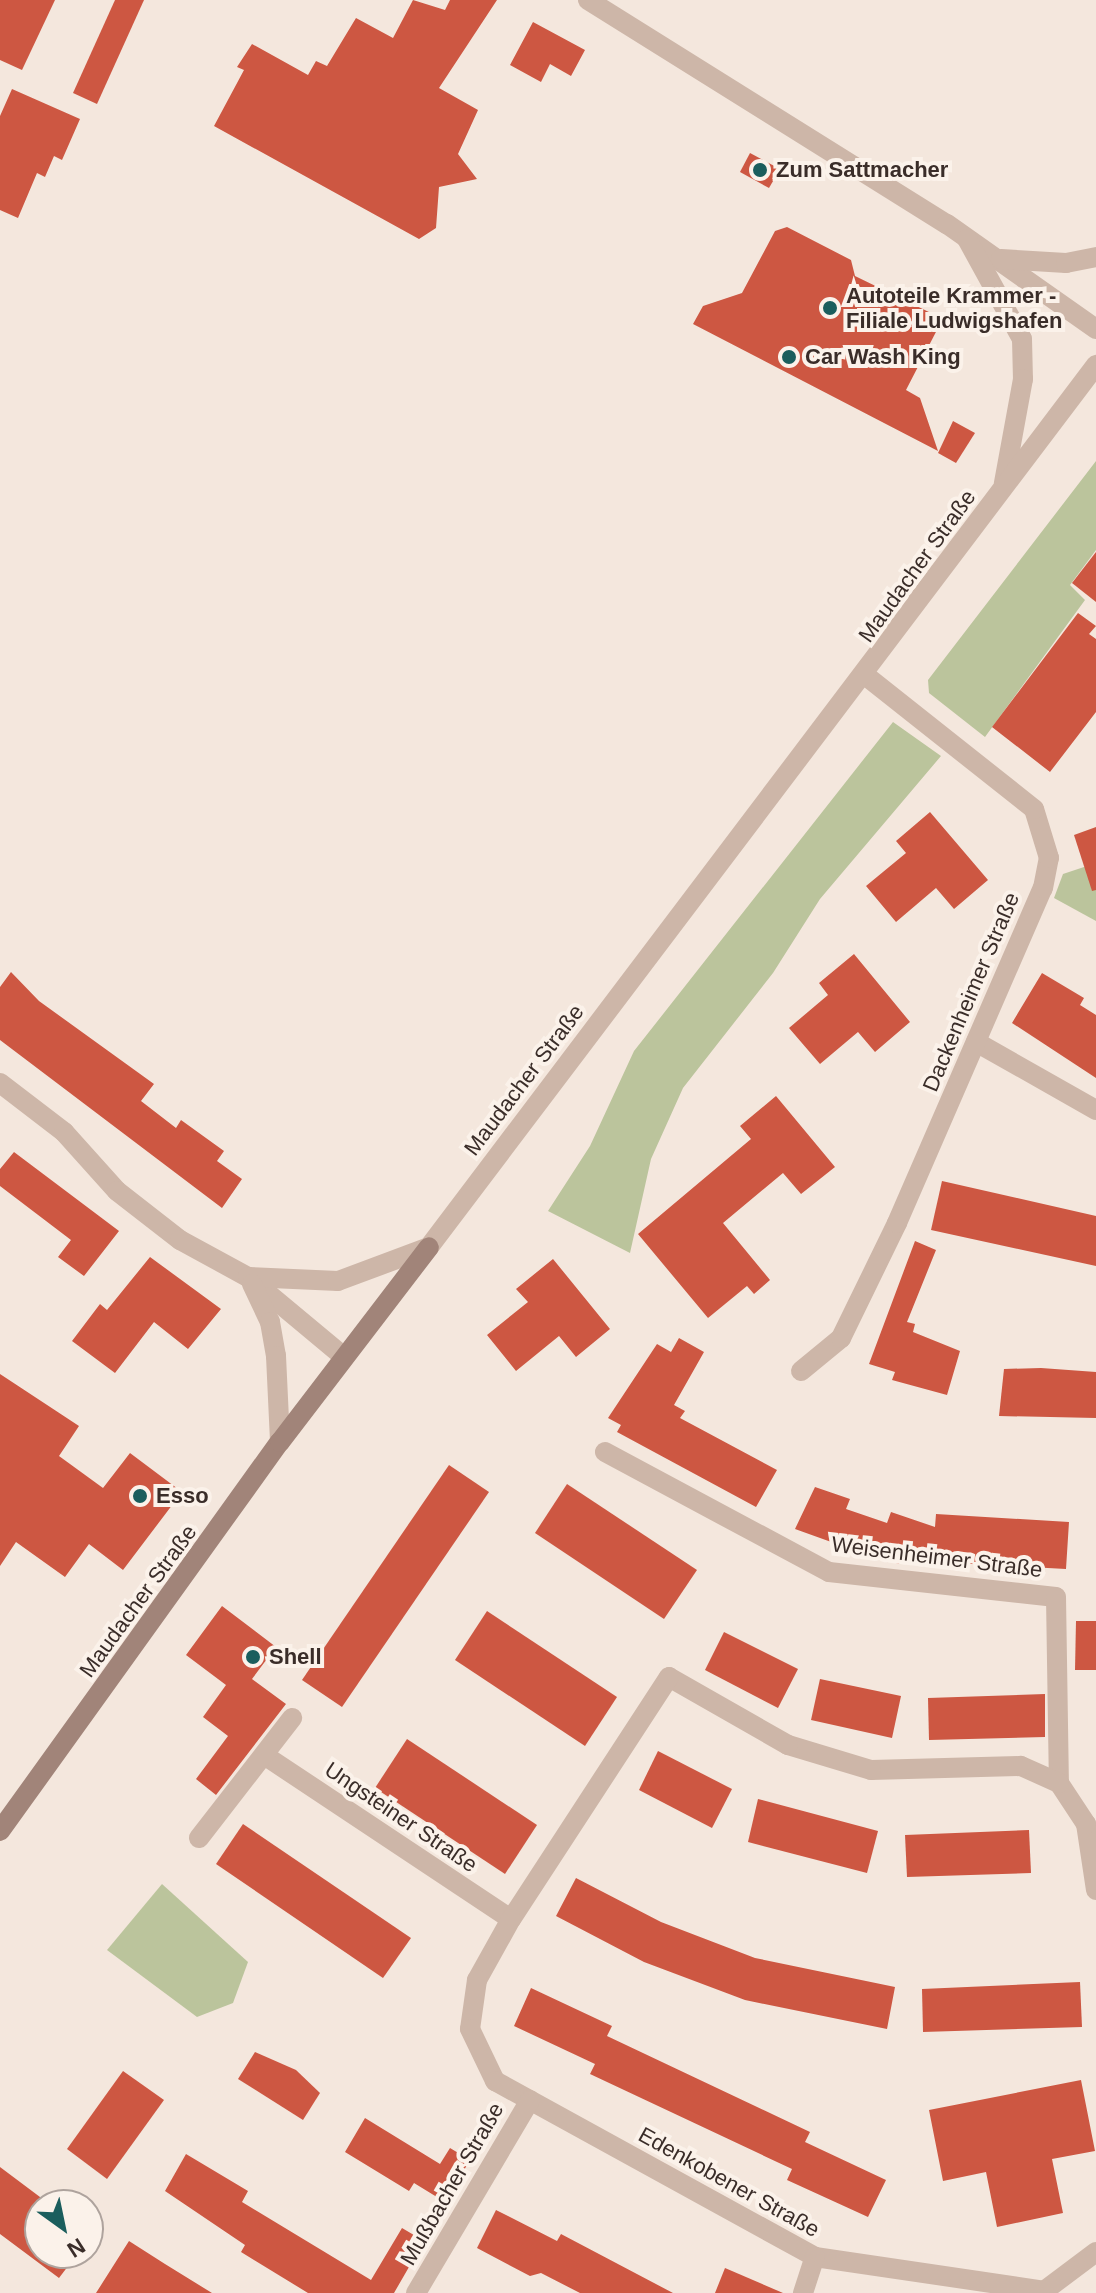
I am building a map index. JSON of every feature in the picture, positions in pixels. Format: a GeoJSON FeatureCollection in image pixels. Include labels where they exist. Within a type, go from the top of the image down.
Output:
{"type":"FeatureCollection","features":[{"type":"Feature","properties":{"kind":"main road","name":"Maudacher Straße"},"geometry":{"type":"LineString","coordinates":[[0,1831],[280,1442],[429,1247]]}},
{"type":"Feature","properties":{"kind":"street"},"geometry":{"type":"LineString","coordinates":[[588,0],[965,236],[1096,329]]}},
{"type":"Feature","properties":{"kind":"street"},"geometry":{"type":"LineString","coordinates":[[965,236],[1022,339],[1021,392],[1002,491]]}},
{"type":"Feature","properties":{"kind":"street"},"geometry":{"type":"LineString","coordinates":[[999,259],[1066,263],[1096,257]]}},
{"type":"Feature","properties":{"kind":"street","name":"Maudacher Straße"},"geometry":{"type":"LineString","coordinates":[[429,1247],[866,676],[1096,365]]}},
{"type":"Feature","properties":{"kind":"street","name":"Dackenheimer Straße"},"geometry":{"type":"LineString","coordinates":[[801,1371],[841,1338],[1043,888],[1049,858],[1045,836],[1034,809],[997,775],[866,676]]}},
{"type":"Feature","properties":{"kind":"street"},"geometry":{"type":"LineString","coordinates":[[976,1042],[1096,1110]]}},
{"type":"Feature","properties":{"kind":"street"},"geometry":{"type":"LineString","coordinates":[[0,1083],[64,1132],[117,1191],[180,1240],[248,1277],[344,1357]]}},
{"type":"Feature","properties":{"kind":"street"},"geometry":{"type":"LineString","coordinates":[[248,1277],[338,1281],[429,1247]]}},
{"type":"Feature","properties":{"kind":"street"},"geometry":{"type":"LineString","coordinates":[[248,1277],[270,1322],[276,1356],[280,1442]]}},
{"type":"Feature","properties":{"kind":"street","name":"Weisenheimer Straße"},"geometry":{"type":"LineString","coordinates":[[605,1452],[829,1572],[1056,1597],[1059,1783]]}},
{"type":"Feature","properties":{"kind":"street"},"geometry":{"type":"LineString","coordinates":[[511,1919],[669,1677],[788,1745],[871,1770],[1021,1766],[1059,1783],[1086,1824],[1096,1890]]}},
{"type":"Feature","properties":{"kind":"street"},"geometry":{"type":"LineString","coordinates":[[199,1838],[292,1718]]}},
{"type":"Feature","properties":{"kind":"street","name":"Ungsteiner Straße"},"geometry":{"type":"LineString","coordinates":[[264,1755],[511,1919]]}},
{"type":"Feature","properties":{"kind":"street","name":"Edenkobener Straße"},"geometry":{"type":"LineString","coordinates":[[511,1919],[477,1980],[470,2029],[495,2081],[815,2257],[1045,2292],[1096,2252]]}},
{"type":"Feature","properties":{"kind":"street","name":"Mußbacher Straße"},"geometry":{"type":"LineString","coordinates":[[416,2293],[530,2100]]}},
{"type":"Feature","properties":{"kind":"street"},"geometry":{"type":"LineString","coordinates":[[803,2293],[815,2257]]}},
{"type":"Feature","properties":{"kind":"green space"},"geometry":{"type":"Polygon","coordinates":[[[1096,461],[1096,550],[1070,585],[1085,600],[985,737],[929,693],[928,680],[1096,461]]]}},
{"type":"Feature","properties":{"kind":"green space"},"geometry":{"type":"Polygon","coordinates":[[[893,722],[941,756],[820,899],[773,973],[683,1088],[651,1159],[630,1253],[548,1211],[590,1146],[634,1051],[893,722]]]}},
{"type":"Feature","properties":{"kind":"green space"},"geometry":{"type":"Polygon","coordinates":[[[1096,863],[1096,921],[1054,898],[1063,874],[1096,863]]]}},
{"type":"Feature","properties":{"kind":"green space"},"geometry":{"type":"Polygon","coordinates":[[[162,1884],[248,1962],[233,2003],[197,2017],[107,1950],[162,1884]]]}},
{"type":"Feature","properties":{"kind":"building"},"geometry":{"type":"Polygon","coordinates":[[[0,0],[55,0],[22,70],[0,60],[0,0]]]}},
{"type":"Feature","properties":{"kind":"building"},"geometry":{"type":"Polygon","coordinates":[[[115,0],[144,0],[97,104],[73,93],[115,0]]]}},
{"type":"Feature","properties":{"kind":"building"},"geometry":{"type":"Polygon","coordinates":[[[413,0],[445,10],[450,0],[497,0],[439,88],[478,110],[458,154],[477,179],[439,187],[436,228],[419,239],[214,126],[244,70],[237,67],[252,44],[308,75],[316,61],[327,66],[356,18],[393,38],[413,0]]]}},
{"type":"Feature","properties":{"kind":"building"},"geometry":{"type":"Polygon","coordinates":[[[533,22],[585,50],[571,76],[550,64],[541,82],[510,65],[533,22]]]}},
{"type":"Feature","properties":{"kind":"building"},"geometry":{"type":"Polygon","coordinates":[[[12,89],[80,119],[62,160],[54,156],[45,177],[37,173],[18,218],[0,210],[0,116],[12,89]]]}},
{"type":"Feature","properties":{"kind":"building","name":"Zum Sattmacher"},"geometry":{"type":"Polygon","coordinates":[[[750,153],[780,169],[769,188],[740,172],[750,153]]]}},
{"type":"Feature","properties":{"kind":"building","name":"Autoteile Krammer - Filiale Ludwigshafen"},"geometry":{"type":"Polygon","coordinates":[[[787,227],[851,260],[855,276],[933,314],[938,328],[906,390],[920,398],[938,451],[693,324],[703,306],[742,293],[775,231],[787,227]]]}},
{"type":"Feature","properties":{"kind":"building"},"geometry":{"type":"Polygon","coordinates":[[[953,421],[975,433],[956,463],[938,453],[953,421]]]}},
{"type":"Feature","properties":{"kind":"building"},"geometry":{"type":"Polygon","coordinates":[[[1096,552],[1096,602],[1072,583],[1096,552]]]}},
{"type":"Feature","properties":{"kind":"building"},"geometry":{"type":"Polygon","coordinates":[[[1078,613],[1096,626],[1089,634],[1096,639],[1096,712],[1050,772],[992,727],[1078,613]]]}},
{"type":"Feature","properties":{"kind":"building"},"geometry":{"type":"Polygon","coordinates":[[[930,812],[988,880],[954,909],[936,888],[896,922],[866,886],[906,853],[896,841],[930,812]]]}},
{"type":"Feature","properties":{"kind":"building"},"geometry":{"type":"Polygon","coordinates":[[[1096,827],[1096,890],[1092,891],[1074,835],[1096,827]]]}},
{"type":"Feature","properties":{"kind":"building"},"geometry":{"type":"Polygon","coordinates":[[[854,954],[910,1022],[875,1052],[858,1032],[820,1064],[789,1028],[828,995],[819,983],[854,954]]]}},
{"type":"Feature","properties":{"kind":"building"},"geometry":{"type":"Polygon","coordinates":[[[11,972],[39,1001],[154,1084],[141,1101],[176,1128],[181,1120],[224,1151],[217,1161],[242,1179],[222,1208],[0,1040],[0,987],[11,972]]]}},
{"type":"Feature","properties":{"kind":"building"},"geometry":{"type":"Polygon","coordinates":[[[1042,973],[1084,998],[1080,1005],[1096,1015],[1096,1078],[1012,1023],[1042,973]]]}},
{"type":"Feature","properties":{"kind":"building"},"geometry":{"type":"Polygon","coordinates":[[[776,1096],[835,1167],[801,1194],[783,1173],[723,1223],[770,1280],[754,1294],[747,1286],[708,1318],[638,1234],[751,1139],[740,1126],[776,1096]]]}},
{"type":"Feature","properties":{"kind":"building"},"geometry":{"type":"Polygon","coordinates":[[[14,1152],[119,1231],[84,1276],[58,1257],[71,1240],[0,1186],[0,1169],[14,1152]]]}},
{"type":"Feature","properties":{"kind":"building"},"geometry":{"type":"Polygon","coordinates":[[[942,1181],[1096,1216],[1096,1266],[931,1230],[942,1181]]]}},
{"type":"Feature","properties":{"kind":"building"},"geometry":{"type":"Polygon","coordinates":[[[915,1241],[936,1250],[907,1322],[915,1324],[913,1332],[960,1351],[947,1395],[892,1380],[895,1372],[869,1364],[915,1241]]]}},
{"type":"Feature","properties":{"kind":"building"},"geometry":{"type":"Polygon","coordinates":[[[150,1257],[221,1309],[188,1349],[154,1322],[115,1373],[72,1341],[100,1304],[107,1310],[150,1257]]]}},
{"type":"Feature","properties":{"kind":"building"},"geometry":{"type":"Polygon","coordinates":[[[553,1259],[610,1329],[576,1357],[559,1336],[516,1371],[487,1335],[528,1302],[516,1289],[553,1259]]]}},
{"type":"Feature","properties":{"kind":"building"},"geometry":{"type":"Polygon","coordinates":[[[679,1338],[704,1352],[674,1405],[685,1411],[680,1418],[777,1470],[756,1507],[617,1432],[621,1425],[608,1418],[657,1344],[671,1352],[679,1338]]]}},
{"type":"Feature","properties":{"kind":"building"},"geometry":{"type":"Polygon","coordinates":[[[1004,1369],[1096,1372],[1096,1418],[999,1416],[1004,1369]]]}},
{"type":"Feature","properties":{"kind":"building"},"geometry":{"type":"Polygon","coordinates":[[[0,1374],[79,1426],[59,1456],[103,1488],[130,1453],[182,1492],[123,1570],[89,1544],[65,1577],[16,1542],[0,1566],[0,1374]]]}},
{"type":"Feature","properties":{"kind":"building"},"geometry":{"type":"Polygon","coordinates":[[[449,1465],[489,1492],[342,1707],[302,1680],[449,1465]]]}},
{"type":"Feature","properties":{"kind":"building"},"geometry":{"type":"Polygon","coordinates":[[[567,1484],[697,1570],[664,1619],[535,1533],[567,1484]]]}},
{"type":"Feature","properties":{"kind":"building"},"geometry":{"type":"Polygon","coordinates":[[[815,1487],[850,1499],[846,1509],[887,1523],[891,1512],[935,1527],[936,1514],[1069,1522],[1066,1569],[900,1560],[899,1564],[834,1543],[795,1529],[815,1487]]]}},
{"type":"Feature","properties":{"kind":"building"},"geometry":{"type":"Polygon","coordinates":[[[222,1606],[276,1647],[252,1679],[286,1704],[216,1795],[196,1779],[228,1736],[203,1717],[226,1685],[186,1655],[222,1606]]]}},
{"type":"Feature","properties":{"kind":"building"},"geometry":{"type":"Polygon","coordinates":[[[487,1611],[617,1697],[585,1746],[455,1660],[487,1611]]]}},
{"type":"Feature","properties":{"kind":"building"},"geometry":{"type":"Polygon","coordinates":[[[1076,1621],[1096,1621],[1096,1670],[1075,1670],[1076,1621]]]}},
{"type":"Feature","properties":{"kind":"building"},"geometry":{"type":"Polygon","coordinates":[[[724,1632],[798,1669],[778,1708],[705,1670],[724,1632]]]}},
{"type":"Feature","properties":{"kind":"building"},"geometry":{"type":"Polygon","coordinates":[[[820,1679],[901,1696],[892,1738],[811,1720],[820,1679]]]}},
{"type":"Feature","properties":{"kind":"building"},"geometry":{"type":"Polygon","coordinates":[[[1045,1694],[1045,1737],[929,1740],[928,1698],[1045,1694]]]}},
{"type":"Feature","properties":{"kind":"building"},"geometry":{"type":"Polygon","coordinates":[[[407,1739],[537,1825],[505,1874],[375,1788],[407,1739]]]}},
{"type":"Feature","properties":{"kind":"building"},"geometry":{"type":"Polygon","coordinates":[[[658,1751],[732,1789],[712,1828],[639,1790],[658,1751]]]}},
{"type":"Feature","properties":{"kind":"building"},"geometry":{"type":"Polygon","coordinates":[[[758,1799],[878,1831],[867,1873],[748,1842],[758,1799]]]}},
{"type":"Feature","properties":{"kind":"building"},"geometry":{"type":"Polygon","coordinates":[[[243,1824],[411,1938],[383,1978],[216,1864],[243,1824]]]}},
{"type":"Feature","properties":{"kind":"building"},"geometry":{"type":"Polygon","coordinates":[[[1029,1830],[1031,1873],[907,1877],[905,1835],[1029,1830]]]}},
{"type":"Feature","properties":{"kind":"building"},"geometry":{"type":"Polygon","coordinates":[[[576,1878],[661,1922],[755,1958],[895,1987],[887,2029],[745,2000],[644,1962],[556,1916],[576,1878]]]}},
{"type":"Feature","properties":{"kind":"building"},"geometry":{"type":"Polygon","coordinates":[[[1080,1982],[1082,2027],[923,2032],[922,1989],[1080,1982]]]}},
{"type":"Feature","properties":{"kind":"building"},"geometry":{"type":"Polygon","coordinates":[[[531,1988],[612,2026],[607,2036],[810,2132],[805,2142],[886,2180],[868,2217],[787,2180],[792,2169],[590,2074],[595,2064],[514,2026],[531,1988]]]}},
{"type":"Feature","properties":{"kind":"building"},"geometry":{"type":"Polygon","coordinates":[[[255,2052],[296,2070],[320,2093],[303,2120],[238,2079],[255,2052]]]}},
{"type":"Feature","properties":{"kind":"building"},"geometry":{"type":"Polygon","coordinates":[[[123,2071],[164,2100],[107,2179],[67,2149],[123,2071]]]}},
{"type":"Feature","properties":{"kind":"building"},"geometry":{"type":"Polygon","coordinates":[[[1081,2080],[1095,2151],[1052,2159],[1063,2213],[997,2227],[986,2172],[943,2181],[929,2110],[1081,2080]]]}},
{"type":"Feature","properties":{"kind":"building"},"geometry":{"type":"Polygon","coordinates":[[[365,2118],[440,2164],[450,2148],[470,2160],[445,2202],[414,2183],[409,2191],[345,2152],[365,2118]]]}},
{"type":"Feature","properties":{"kind":"building"},"geometry":{"type":"Polygon","coordinates":[[[186,2154],[248,2191],[242,2202],[371,2280],[402,2228],[424,2241],[394,2293],[308,2293],[241,2252],[245,2245],[165,2191],[186,2154]]]}},
{"type":"Feature","properties":{"kind":"building"},"geometry":{"type":"Polygon","coordinates":[[[0,2167],[29,2189],[24,2189],[24,2252],[0,2234],[0,2167]]]}},
{"type":"Feature","properties":{"kind":"building"},"geometry":{"type":"Polygon","coordinates":[[[496,2210],[557,2241],[561,2234],[673,2293],[580,2293],[541,2273],[530,2276],[477,2248],[496,2210]]]}},
{"type":"Feature","properties":{"kind":"building"},"geometry":{"type":"Polygon","coordinates":[[[129,2241],[165,2264],[212,2293],[96,2293],[129,2241]]]}},
{"type":"Feature","properties":{"kind":"building"},"geometry":{"type":"Polygon","coordinates":[[[725,2268],[783,2293],[715,2293],[725,2268]]]}},
{"type":"Feature","properties":{"kind":"building"},"geometry":{"type":"Polygon","coordinates":[[[47,2269],[66,2269],[59,2278],[47,2269]]]}},
{"type":"Feature","properties":{"kind":"place","name":"Zum Sattmacher"},"geometry":{"type":"Point","coordinates":[760,170]}},
{"type":"Feature","properties":{"kind":"place","name":"Autoteile Krammer - Filiale Ludwigshafen"},"geometry":{"type":"Point","coordinates":[830,308]}},
{"type":"Feature","properties":{"kind":"place","name":"Car Wash King"},"geometry":{"type":"Point","coordinates":[789,357]}},
{"type":"Feature","properties":{"kind":"place","name":"Esso"},"geometry":{"type":"Point","coordinates":[140,1496]}},
{"type":"Feature","properties":{"kind":"place","name":"Shell"},"geometry":{"type":"Point","coordinates":[253,1657]}}]}
